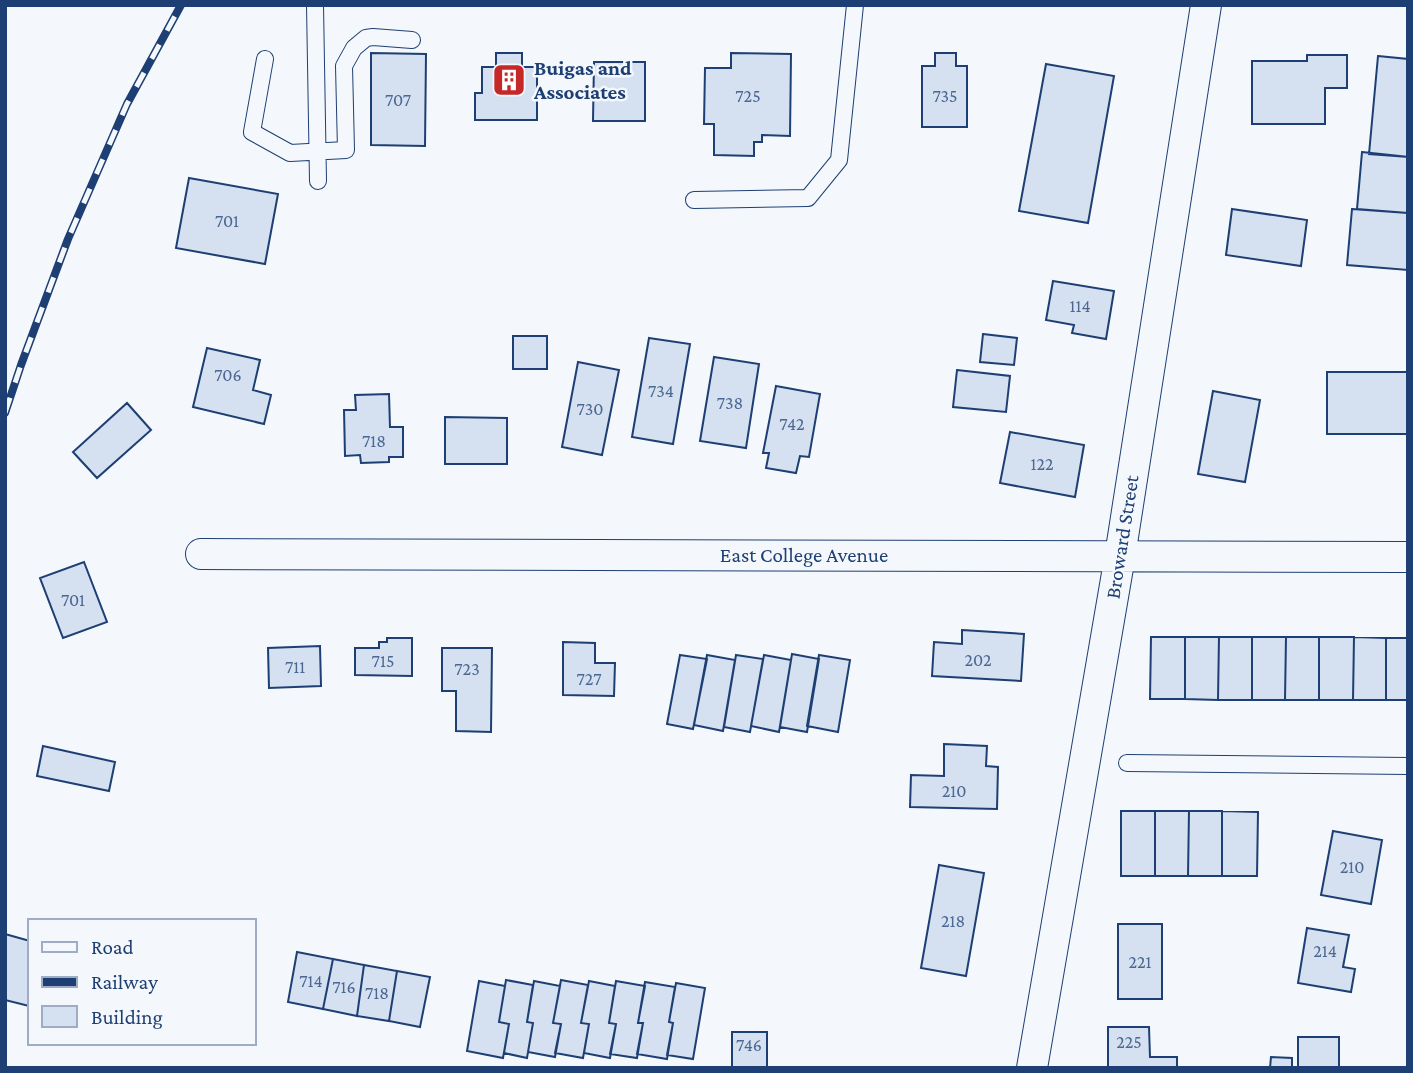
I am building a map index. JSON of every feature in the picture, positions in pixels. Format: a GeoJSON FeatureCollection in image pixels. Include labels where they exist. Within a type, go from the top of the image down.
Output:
{"type":"FeatureCollection","features":[{"type":"Feature","properties":{"kind":"street","name":"Broward Street"},"geometry":{"type":"LineString","coordinates":[[1032,1068],[1120,556],[1206,5]]}},
{"type":"Feature","properties":{"kind":"street","name":"East College Avenue"},"geometry":{"type":"LineString","coordinates":[[201,554],[1408,556]]}},
{"type":"Feature","properties":{"kind":"lane"},"geometry":{"type":"LineString","coordinates":[[315,5],[318,181]]}},
{"type":"Feature","properties":{"kind":"lane"},"geometry":{"type":"LineString","coordinates":[[694,200],[808,198],[839,160],[855,5]]}},
{"type":"Feature","properties":{"kind":"lane"},"geometry":{"type":"LineString","coordinates":[[265,59],[252,132],[290,153],[346,150],[344,66],[354,48],[366,38],[412,40]]}},
{"type":"Feature","properties":{"kind":"lane"},"geometry":{"type":"LineString","coordinates":[[1127,763],[1408,766]]}},
{"type":"Feature","properties":{"kind":"building"},"geometry":{"type":"Polygon","coordinates":[[[371,53],[426,54],[425,146],[371,145],[371,53]]]}},
{"type":"Feature","properties":{"kind":"building","name":"Buigas and Associates"},"geometry":{"type":"Polygon","coordinates":[[[496,53],[522,53],[522,67],[537,67],[537,120],[475,120],[475,93],[482,93],[482,67],[496,67],[496,53]]]}},
{"type":"Feature","properties":{"kind":"building"},"geometry":{"type":"Polygon","coordinates":[[[731,53],[791,54],[790,136],[762,135],[762,142],[754,142],[754,156],[714,155],[714,124],[704,124],[705,68],[731,68],[731,53]]]}},
{"type":"Feature","properties":{"kind":"building"},"geometry":{"type":"Polygon","coordinates":[[[935,53],[956,53],[956,66],[967,66],[967,127],[922,127],[922,66],[935,66],[935,53]]]}},
{"type":"Feature","properties":{"kind":"building"},"geometry":{"type":"Polygon","coordinates":[[[1307,55],[1347,55],[1347,88],[1325,88],[1325,124],[1252,124],[1252,61],[1307,61],[1307,55]]]}},
{"type":"Feature","properties":{"kind":"building"},"geometry":{"type":"Polygon","coordinates":[[[1378,56],[1408,59],[1408,157],[1369,154],[1378,56]]]}},
{"type":"Feature","properties":{"kind":"building"},"geometry":{"type":"Polygon","coordinates":[[[594,62],[645,62],[645,121],[593,121],[594,62]]]}},
{"type":"Feature","properties":{"kind":"building"},"geometry":{"type":"Polygon","coordinates":[[[1046,64],[1114,76],[1088,223],[1019,211],[1046,64]]]}},
{"type":"Feature","properties":{"kind":"building"},"geometry":{"type":"Polygon","coordinates":[[[1362,152],[1408,157],[1408,213],[1357,209],[1362,152]]]}},
{"type":"Feature","properties":{"kind":"building"},"geometry":{"type":"Polygon","coordinates":[[[189,178],[278,194],[265,264],[176,248],[189,178]]]}},
{"type":"Feature","properties":{"kind":"building"},"geometry":{"type":"Polygon","coordinates":[[[1232,209],[1307,220],[1301,266],[1226,255],[1232,209]]]}},
{"type":"Feature","properties":{"kind":"building"},"geometry":{"type":"Polygon","coordinates":[[[1352,209],[1408,213],[1408,270],[1347,265],[1352,209]]]}},
{"type":"Feature","properties":{"kind":"building"},"geometry":{"type":"Polygon","coordinates":[[[1053,281],[1114,291],[1106,339],[1072,333],[1074,325],[1046,320],[1053,281]]]}},
{"type":"Feature","properties":{"kind":"building"},"geometry":{"type":"Polygon","coordinates":[[[983,334],[1017,338],[1014,365],[980,362],[983,334]]]}},
{"type":"Feature","properties":{"kind":"building"},"geometry":{"type":"Polygon","coordinates":[[[513,336],[547,336],[547,369],[513,369],[513,336]]]}},
{"type":"Feature","properties":{"kind":"building"},"geometry":{"type":"Polygon","coordinates":[[[649,338],[690,344],[673,444],[632,437],[649,338]]]}},
{"type":"Feature","properties":{"kind":"building"},"geometry":{"type":"Polygon","coordinates":[[[207,348],[260,360],[253,390],[271,395],[264,424],[193,407],[207,348]]]}},
{"type":"Feature","properties":{"kind":"building"},"geometry":{"type":"Polygon","coordinates":[[[714,357],[759,364],[746,448],[700,441],[714,357]]]}},
{"type":"Feature","properties":{"kind":"building"},"geometry":{"type":"Polygon","coordinates":[[[578,362],[619,370],[602,455],[562,447],[578,362]]]}},
{"type":"Feature","properties":{"kind":"building"},"geometry":{"type":"Polygon","coordinates":[[[957,370],[1010,376],[1006,412],[953,407],[957,370]]]}},
{"type":"Feature","properties":{"kind":"building"},"geometry":{"type":"Polygon","coordinates":[[[1327,372],[1407,372],[1407,434],[1327,434],[1327,372]]]}},
{"type":"Feature","properties":{"kind":"building"},"geometry":{"type":"Polygon","coordinates":[[[776,386],[820,394],[809,457],[800,456],[796,473],[766,468],[769,453],[763,453],[776,386]]]}},
{"type":"Feature","properties":{"kind":"building"},"geometry":{"type":"Polygon","coordinates":[[[1213,391],[1260,400],[1245,482],[1198,474],[1213,391]]]}},
{"type":"Feature","properties":{"kind":"building"},"geometry":{"type":"Polygon","coordinates":[[[389,394],[390,427],[403,427],[403,457],[389,457],[389,462],[361,463],[360,455],[345,456],[344,410],[356,410],[355,395],[389,394]]]}},
{"type":"Feature","properties":{"kind":"building"},"geometry":{"type":"Polygon","coordinates":[[[127,403],[151,430],[97,478],[73,452],[127,403]]]}},
{"type":"Feature","properties":{"kind":"building"},"geometry":{"type":"Polygon","coordinates":[[[445,417],[507,418],[507,464],[445,464],[445,417]]]}},
{"type":"Feature","properties":{"kind":"building"},"geometry":{"type":"Polygon","coordinates":[[[1010,432],[1084,445],[1075,497],[1000,483],[1010,432]]]}},
{"type":"Feature","properties":{"kind":"building"},"geometry":{"type":"Polygon","coordinates":[[[84,562],[107,622],[63,638],[40,578],[84,562]]]}},
{"type":"Feature","properties":{"kind":"building"},"geometry":{"type":"Polygon","coordinates":[[[962,630],[1024,634],[1021,681],[932,676],[934,642],[962,644],[962,630]]]}},
{"type":"Feature","properties":{"kind":"building"},"geometry":{"type":"Polygon","coordinates":[[[1151,637],[1185,637],[1185,699],[1150,699],[1151,637]]]}},
{"type":"Feature","properties":{"kind":"building"},"geometry":{"type":"Polygon","coordinates":[[[1185,637],[1219,637],[1218,700],[1185,699],[1185,637]]]}},
{"type":"Feature","properties":{"kind":"building"},"geometry":{"type":"Polygon","coordinates":[[[1219,637],[1252,637],[1252,700],[1218,700],[1219,637]]]}},
{"type":"Feature","properties":{"kind":"building"},"geometry":{"type":"Polygon","coordinates":[[[1252,637],[1286,637],[1285,700],[1252,700],[1252,637]]]}},
{"type":"Feature","properties":{"kind":"building"},"geometry":{"type":"Polygon","coordinates":[[[1286,637],[1319,637],[1319,700],[1285,700],[1286,637]]]}},
{"type":"Feature","properties":{"kind":"building"},"geometry":{"type":"Polygon","coordinates":[[[1319,637],[1354,637],[1353,700],[1319,700],[1319,637]]]}},
{"type":"Feature","properties":{"kind":"building"},"geometry":{"type":"Polygon","coordinates":[[[1354,637],[1386,638],[1386,700],[1353,700],[1354,637]]]}},
{"type":"Feature","properties":{"kind":"building"},"geometry":{"type":"Polygon","coordinates":[[[387,638],[412,638],[412,676],[355,675],[355,648],[379,648],[379,642],[387,642],[387,638]]]}},
{"type":"Feature","properties":{"kind":"building"},"geometry":{"type":"Polygon","coordinates":[[[1386,638],[1408,638],[1408,700],[1386,700],[1386,638]]]}},
{"type":"Feature","properties":{"kind":"building"},"geometry":{"type":"Polygon","coordinates":[[[563,642],[595,643],[595,663],[615,663],[614,696],[563,695],[563,642]]]}},
{"type":"Feature","properties":{"kind":"building"},"geometry":{"type":"Polygon","coordinates":[[[320,646],[321,686],[269,688],[268,648],[320,646]]]}},
{"type":"Feature","properties":{"kind":"building"},"geometry":{"type":"Polygon","coordinates":[[[442,648],[492,648],[491,732],[456,731],[456,691],[442,691],[442,648]]]}},
{"type":"Feature","properties":{"kind":"building"},"geometry":{"type":"Polygon","coordinates":[[[792,654],[819,659],[807,732],[780,727],[792,654]]]}},
{"type":"Feature","properties":{"kind":"building"},"geometry":{"type":"Polygon","coordinates":[[[680,655],[707,659],[693,729],[667,724],[680,655]]]}},
{"type":"Feature","properties":{"kind":"building"},"geometry":{"type":"Polygon","coordinates":[[[707,655],[735,660],[723,731],[694,725],[707,655]]]}},
{"type":"Feature","properties":{"kind":"building"},"geometry":{"type":"Polygon","coordinates":[[[736,655],[763,659],[750,732],[724,727],[736,655]]]}},
{"type":"Feature","properties":{"kind":"building"},"geometry":{"type":"Polygon","coordinates":[[[764,655],[791,660],[779,732],[751,726],[764,655]]]}},
{"type":"Feature","properties":{"kind":"building"},"geometry":{"type":"Polygon","coordinates":[[[819,655],[850,660],[838,732],[807,726],[819,655]]]}},
{"type":"Feature","properties":{"kind":"building"},"geometry":{"type":"Polygon","coordinates":[[[944,744],[987,746],[986,766],[998,767],[997,809],[910,807],[911,775],[944,776],[944,744]]]}},
{"type":"Feature","properties":{"kind":"building"},"geometry":{"type":"Polygon","coordinates":[[[43,746],[115,762],[109,791],[37,776],[43,746]]]}},
{"type":"Feature","properties":{"kind":"building"},"geometry":{"type":"Polygon","coordinates":[[[1121,811],[1155,811],[1155,876],[1121,876],[1121,811]]]}},
{"type":"Feature","properties":{"kind":"building"},"geometry":{"type":"Polygon","coordinates":[[[1155,811],[1189,811],[1188,876],[1155,876],[1155,811]]]}},
{"type":"Feature","properties":{"kind":"building"},"geometry":{"type":"Polygon","coordinates":[[[1189,811],[1222,811],[1222,876],[1188,876],[1189,811]]]}},
{"type":"Feature","properties":{"kind":"building"},"geometry":{"type":"Polygon","coordinates":[[[1222,811],[1258,812],[1257,876],[1222,876],[1222,811]]]}},
{"type":"Feature","properties":{"kind":"building"},"geometry":{"type":"Polygon","coordinates":[[[1333,831],[1382,840],[1371,904],[1321,895],[1333,831]]]}},
{"type":"Feature","properties":{"kind":"building"},"geometry":{"type":"Polygon","coordinates":[[[939,865],[984,873],[966,976],[921,968],[939,865]]]}},
{"type":"Feature","properties":{"kind":"building"},"geometry":{"type":"Polygon","coordinates":[[[1118,924],[1162,924],[1162,999],[1118,999],[1118,924]]]}},
{"type":"Feature","properties":{"kind":"building"},"geometry":{"type":"Polygon","coordinates":[[[1307,928],[1349,935],[1343,967],[1355,969],[1351,992],[1298,983],[1307,928]]]}},
{"type":"Feature","properties":{"kind":"building"},"geometry":{"type":"Polygon","coordinates":[[[5,934],[28,940],[28,1006],[5,1000],[5,934]]]}},
{"type":"Feature","properties":{"kind":"building"},"geometry":{"type":"Polygon","coordinates":[[[297,952],[333,959],[323,1009],[288,1002],[297,952]]]}},
{"type":"Feature","properties":{"kind":"building"},"geometry":{"type":"Polygon","coordinates":[[[333,959],[364,965],[357,1016],[323,1009],[333,959]]]}},
{"type":"Feature","properties":{"kind":"building"},"geometry":{"type":"Polygon","coordinates":[[[364,965],[397,971],[389,1021],[357,1016],[364,965]]]}},
{"type":"Feature","properties":{"kind":"building"},"geometry":{"type":"Polygon","coordinates":[[[397,971],[430,977],[420,1027],[389,1021],[397,971]]]}},
{"type":"Feature","properties":{"kind":"building"},"geometry":{"type":"Polygon","coordinates":[[[506,980],[533,985],[527,1022],[533,1023],[527,1058],[504,1053],[509,1024],[499,1022],[506,980]]]}},
{"type":"Feature","properties":{"kind":"building"},"geometry":{"type":"Polygon","coordinates":[[[561,980],[588,985],[581,1023],[589,1024],[583,1058],[555,1053],[561,1024],[553,1023],[561,980]]]}},
{"type":"Feature","properties":{"kind":"building"},"geometry":{"type":"Polygon","coordinates":[[[479,981],[505,986],[499,1022],[509,1024],[503,1058],[467,1051],[479,981]]]}},
{"type":"Feature","properties":{"kind":"building"},"geometry":{"type":"Polygon","coordinates":[[[534,981],[560,986],[553,1023],[561,1024],[555,1057],[528,1052],[533,1023],[527,1022],[534,981]]]}},
{"type":"Feature","properties":{"kind":"building"},"geometry":{"type":"Polygon","coordinates":[[[589,981],[615,986],[609,1023],[616,1024],[610,1058],[584,1053],[589,1024],[581,1023],[589,981]]]}},
{"type":"Feature","properties":{"kind":"building"},"geometry":{"type":"Polygon","coordinates":[[[616,981],[645,986],[638,1023],[643,1023],[637,1058],[610,1054],[616,1024],[609,1023],[616,981]]]}},
{"type":"Feature","properties":{"kind":"building"},"geometry":{"type":"Polygon","coordinates":[[[645,982],[675,987],[667,1059],[637,1054],[643,1023],[638,1023],[645,982]]]}},
{"type":"Feature","properties":{"kind":"building"},"geometry":{"type":"Polygon","coordinates":[[[676,983],[705,988],[693,1059],[667,1055],[673,1023],[669,1022],[676,983]]]}},
{"type":"Feature","properties":{"kind":"building"},"geometry":{"type":"Polygon","coordinates":[[[1108,1027],[1149,1027],[1150,1057],[1177,1057],[1177,1068],[1108,1068],[1108,1027]]]}},
{"type":"Feature","properties":{"kind":"building"},"geometry":{"type":"Polygon","coordinates":[[[732,1032],[767,1032],[767,1068],[732,1068],[732,1032]]]}},
{"type":"Feature","properties":{"kind":"building"},"geometry":{"type":"Polygon","coordinates":[[[1298,1037],[1339,1037],[1339,1068],[1298,1068],[1298,1037]]]}},
{"type":"Feature","properties":{"kind":"building"},"geometry":{"type":"Polygon","coordinates":[[[1271,1057],[1292,1058],[1292,1068],[1270,1068],[1271,1057]]]}},
{"type":"Feature","properties":{"kind":"railway"},"geometry":{"type":"LineString","coordinates":[[5,413],[68,239],[127,104],[181,5]]}},
{"type":"Feature","properties":{"kind":"place","name":"Buigas and Associates"},"geometry":{"type":"Point","coordinates":[509,80]}}]}
